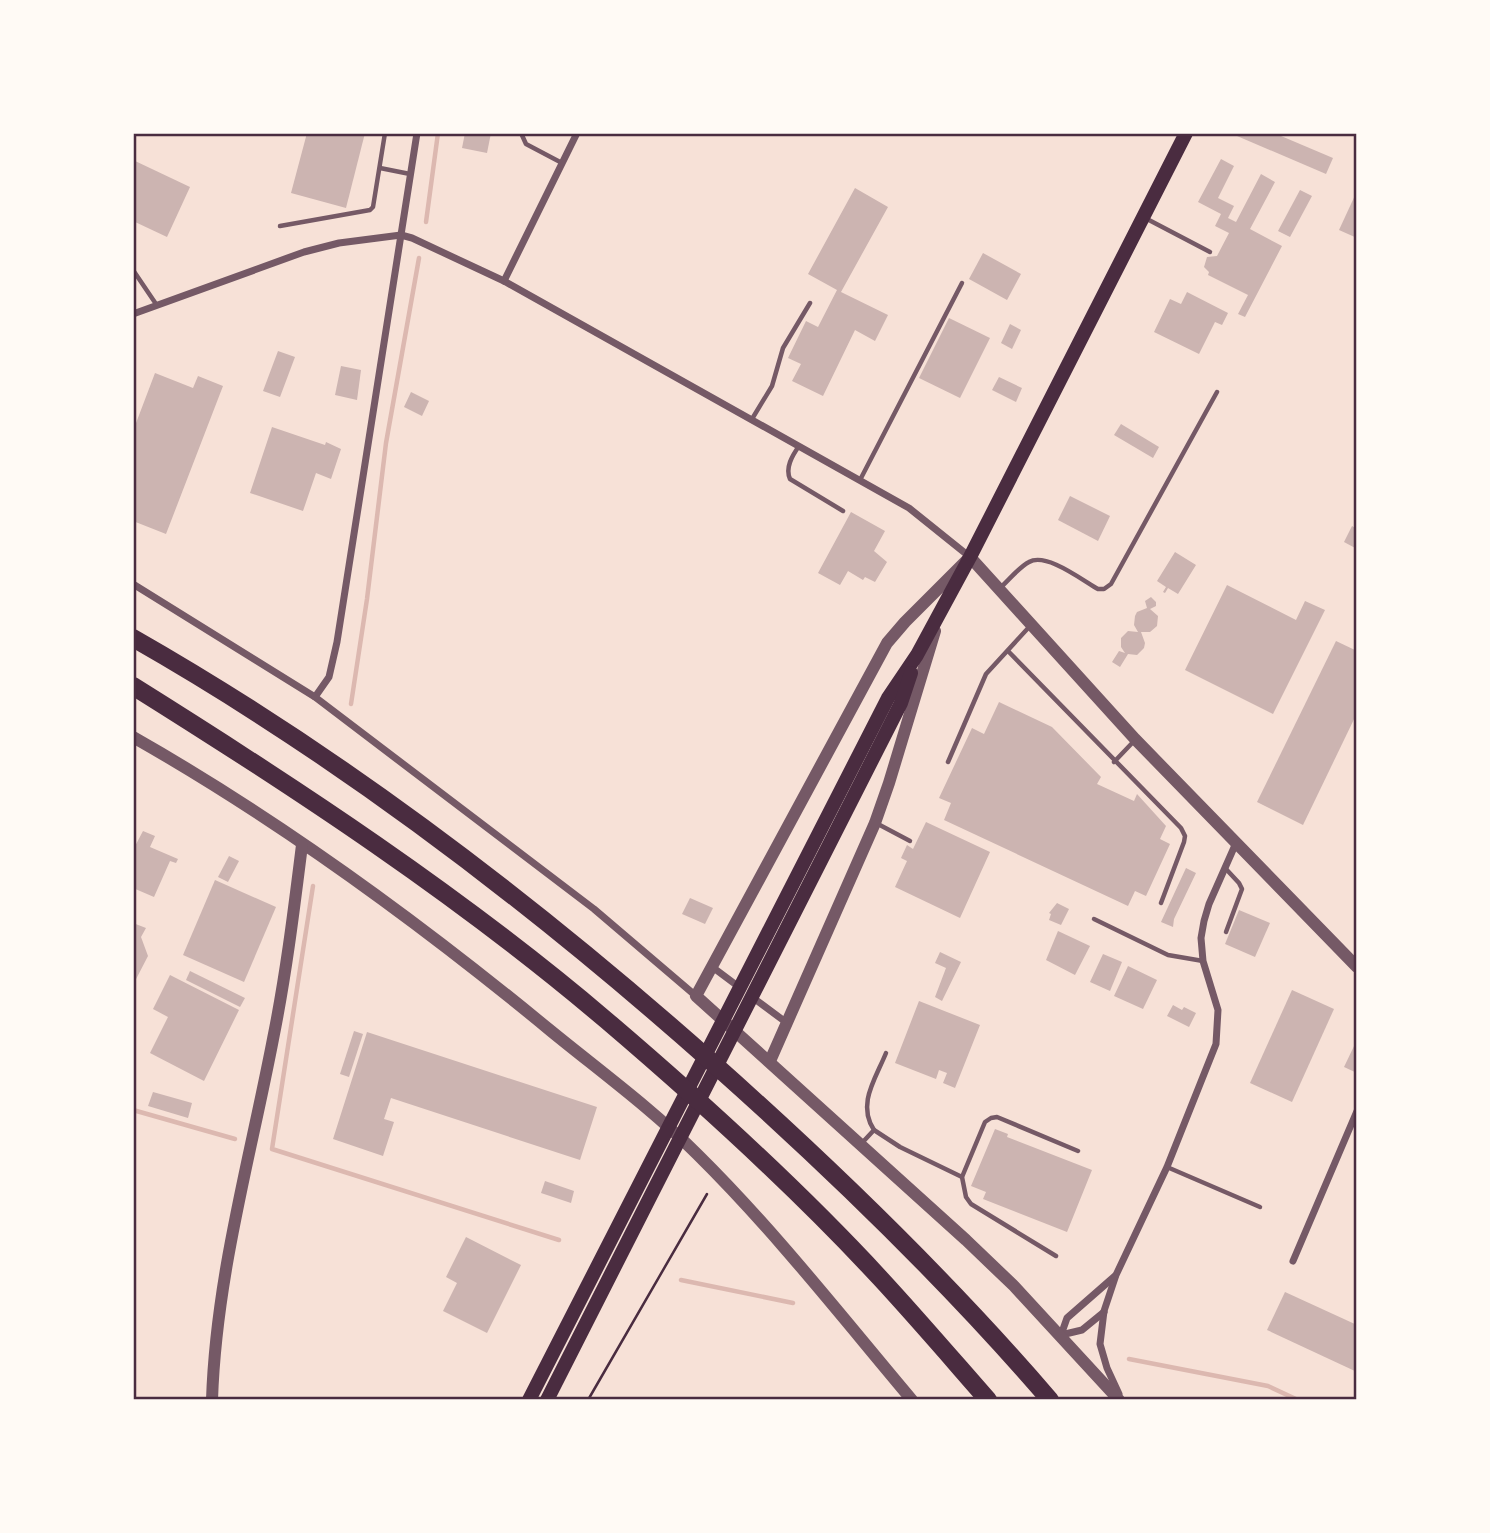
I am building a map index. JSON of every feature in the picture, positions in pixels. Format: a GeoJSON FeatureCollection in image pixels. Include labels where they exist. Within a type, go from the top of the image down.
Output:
{"type":"FeatureCollection","features":[{"type":"Feature","properties":{"kind":"highway"},"geometry":{"type":"LineString","coordinates":[[133,638],[260,715],[362,784],[495,880],[625,985],[769,1113],[894,1233],[999,1341],[1050,1400]]}},
{"type":"Feature","properties":{"kind":"highway"},"geometry":{"type":"LineString","coordinates":[[133,686],[232,748],[470,912],[604,1019],[747,1145],[878,1276],[988,1400]]}},
{"type":"Feature","properties":{"kind":"main road"},"geometry":{"type":"LineString","coordinates":[[528,1400],[888,698],[917,655],[970,557],[1186,133]]}},
{"type":"Feature","properties":{"kind":"main road"},"geometry":{"type":"LineString","coordinates":[[547,1400],[901,703],[917,655]]}},
{"type":"Feature","properties":{"kind":"street"},"geometry":{"type":"LineString","coordinates":[[316,697],[329,677],[337,642],[417,133]]}},
{"type":"Feature","properties":{"kind":"street"},"geometry":{"type":"LineString","coordinates":[[504,281],[577,133]]}},
{"type":"Feature","properties":{"kind":"street"},"geometry":{"type":"LineString","coordinates":[[133,314],[304,252],[340,243],[401,235],[504,281],[909,508],[970,557],[1135,739],[1357,967]]}},
{"type":"Feature","properties":{"kind":"street"},"geometry":{"type":"LineString","coordinates":[[696,996],[887,643],[970,557]]}},
{"type":"Feature","properties":{"kind":"street"},"geometry":{"type":"LineString","coordinates":[[133,584],[316,697],[594,909],[770,1061],[976,1249],[1061,1335],[1120,1400]]}},
{"type":"Feature","properties":{"kind":"street"},"geometry":{"type":"LineString","coordinates":[[770,1061],[875,823],[942,608]]}},
{"type":"Feature","properties":{"kind":"street"},"geometry":{"type":"LineString","coordinates":[[133,737],[218,789],[405,915],[675,1133],[762,1225],[912,1400]]}},
{"type":"Feature","properties":{"kind":"street"},"geometry":{"type":"LineString","coordinates":[[1120,1400],[1100,1345],[1104,1311],[1116,1275],[1167,1167],[1216,1044],[1218,1010],[1203,961],[1201,938],[1203,920],[1236,843]]}},
{"type":"Feature","properties":{"kind":"street"},"geometry":{"type":"LineString","coordinates":[[212,1400],[213,1365],[226,1274],[273,1040],[289,949],[302,845]]}},
{"type":"Feature","properties":{"kind":"street"},"geometry":{"type":"LineString","coordinates":[[712,966],[787,1024]]}},
{"type":"Feature","properties":{"kind":"street"},"geometry":{"type":"LineString","coordinates":[[1293,1261],[1357,1111]]}},
{"type":"Feature","properties":{"kind":"street"},"geometry":{"type":"LineString","coordinates":[[1061,1335],[1067,1318],[1116,1275]]}},
{"type":"Feature","properties":{"kind":"street"},"geometry":{"type":"LineString","coordinates":[[1061,1335],[1083,1329],[1104,1311]]}},
{"type":"Feature","properties":{"kind":"lane"},"geometry":{"type":"LineString","coordinates":[[280,226],[370,210],[373,207],[385,133]]}},
{"type":"Feature","properties":{"kind":"lane"},"geometry":{"type":"LineString","coordinates":[[521,133],[526,144],[562,163]]}},
{"type":"Feature","properties":{"kind":"lane"},"geometry":{"type":"LineString","coordinates":[[380,168],[410,174]]}},
{"type":"Feature","properties":{"kind":"lane"},"geometry":{"type":"LineString","coordinates":[[1143,217],[1210,252]]}},
{"type":"Feature","properties":{"kind":"lane"},"geometry":{"type":"LineString","coordinates":[[133,270],[156,304]]}},
{"type":"Feature","properties":{"kind":"lane"},"geometry":{"type":"LineString","coordinates":[[860,480],[962,283]]}},
{"type":"Feature","properties":{"kind":"lane"},"geometry":{"type":"LineString","coordinates":[[752,419],[772,386],[783,348],[810,303]]}},
{"type":"Feature","properties":{"kind":"lane"},"geometry":{"type":"LineString","coordinates":[[999,589],[1029,561],[1040,559],[1053,562],[1098,589],[1104,589],[1111,584],[1217,392]]}},
{"type":"Feature","properties":{"kind":"lane"},"geometry":{"type":"LineString","coordinates":[[800,445],[792,456],[787,473],[790,479],[843,510]]}},
{"type":"Feature","properties":{"kind":"lane"},"geometry":{"type":"LineString","coordinates":[[948,762],[985,674],[1031,625]]}},
{"type":"Feature","properties":{"kind":"lane"},"geometry":{"type":"LineString","coordinates":[[1008,651],[1177,824],[1185,836],[1161,903]]}},
{"type":"Feature","properties":{"kind":"lane"},"geometry":{"type":"LineString","coordinates":[[1114,761],[1135,739]]}},
{"type":"Feature","properties":{"kind":"lane"},"geometry":{"type":"LineString","coordinates":[[875,823],[910,841]]}},
{"type":"Feature","properties":{"kind":"lane"},"geometry":{"type":"LineString","coordinates":[[1225,868],[1242,889],[1226,932]]}},
{"type":"Feature","properties":{"kind":"lane"},"geometry":{"type":"LineString","coordinates":[[1094,919],[1168,955],[1203,961]]}},
{"type":"Feature","properties":{"kind":"lane"},"geometry":{"type":"LineString","coordinates":[[886,1054],[866,1104],[866,1118],[874,1130],[900,1147],[962,1177]]}},
{"type":"Feature","properties":{"kind":"lane"},"geometry":{"type":"LineString","coordinates":[[1056,1256],[971,1204],[963,1189],[962,1177],[985,1122],[991,1118],[997,1117],[1078,1151]]}},
{"type":"Feature","properties":{"kind":"lane"},"geometry":{"type":"LineString","coordinates":[[861,1145],[874,1130]]}},
{"type":"Feature","properties":{"kind":"lane"},"geometry":{"type":"LineString","coordinates":[[1167,1167],[1260,1207]]}},
{"type":"Feature","properties":{"kind":"path"},"geometry":{"type":"LineString","coordinates":[[587,1400],[707,1194]]}},
{"type":"Feature","properties":{"kind":"building"},"geometry":{"type":"Polygon","coordinates":[[[307,133],[365,133],[346,208],[291,193],[307,133]]]}},
{"type":"Feature","properties":{"kind":"building"},"geometry":{"type":"Polygon","coordinates":[[[465,133],[491,133],[487,153],[462,148],[465,133]]]}},
{"type":"Feature","properties":{"kind":"building"},"geometry":{"type":"Polygon","coordinates":[[[1230,133],[1274,133],[1333,158],[1326,174],[1230,133]]]}},
{"type":"Feature","properties":{"kind":"building"},"geometry":{"type":"Polygon","coordinates":[[[1221,159],[1234,166],[1218,198],[1234,206],[1228,218],[1236,222],[1261,174],[1275,182],[1250,229],[1282,246],[1245,317],[1238,314],[1248,295],[1208,275],[1209,272],[1204,267],[1207,257],[1217,256],[1229,233],[1215,226],[1221,214],[1198,202],[1221,159]]]}},
{"type":"Feature","properties":{"kind":"building"},"geometry":{"type":"Polygon","coordinates":[[[133,160],[190,187],[167,237],[133,221],[133,160]]]}},
{"type":"Feature","properties":{"kind":"building"},"geometry":{"type":"Polygon","coordinates":[[[855,188],[888,207],[841,292],[888,315],[875,341],[855,330],[823,396],[792,381],[801,364],[788,358],[806,321],[818,327],[837,290],[808,274],[855,188]]]}},
{"type":"Feature","properties":{"kind":"building"},"geometry":{"type":"Polygon","coordinates":[[[1300,190],[1312,196],[1290,237],[1278,231],[1300,190]]]}},
{"type":"Feature","properties":{"kind":"building"},"geometry":{"type":"Polygon","coordinates":[[[1357,191],[1357,238],[1339,230],[1357,191]]]}},
{"type":"Feature","properties":{"kind":"building"},"geometry":{"type":"Polygon","coordinates":[[[983,253],[1021,274],[1007,300],[969,279],[983,253]]]}},
{"type":"Feature","properties":{"kind":"building"},"geometry":{"type":"Polygon","coordinates":[[[1187,292],[1228,313],[1222,325],[1215,322],[1199,354],[1154,332],[1170,299],[1181,304],[1187,292]]]}},
{"type":"Feature","properties":{"kind":"building"},"geometry":{"type":"Polygon","coordinates":[[[949,318],[990,338],[960,398],[919,378],[949,318]]]}},
{"type":"Feature","properties":{"kind":"building"},"geometry":{"type":"Polygon","coordinates":[[[1010,324],[1021,330],[1012,349],[1001,343],[1010,324]]]}},
{"type":"Feature","properties":{"kind":"building"},"geometry":{"type":"Polygon","coordinates":[[[278,351],[295,357],[280,397],[263,391],[278,351]]]}},
{"type":"Feature","properties":{"kind":"building"},"geometry":{"type":"Polygon","coordinates":[[[341,366],[361,370],[357,400],[335,395],[341,366]]]}},
{"type":"Feature","properties":{"kind":"building"},"geometry":{"type":"Polygon","coordinates":[[[155,373],[193,388],[198,376],[223,386],[166,534],[133,521],[133,431],[155,373]]]}},
{"type":"Feature","properties":{"kind":"building"},"geometry":{"type":"Polygon","coordinates":[[[999,377],[1022,388],[1016,402],[992,390],[999,377]]]}},
{"type":"Feature","properties":{"kind":"building"},"geometry":{"type":"Polygon","coordinates":[[[411,392],[429,401],[422,416],[404,407],[411,392]]]}},
{"type":"Feature","properties":{"kind":"building"},"geometry":{"type":"Polygon","coordinates":[[[1121,424],[1159,447],[1153,458],[1114,435],[1121,424]]]}},
{"type":"Feature","properties":{"kind":"building"},"geometry":{"type":"Polygon","coordinates":[[[272,427],[325,445],[326,442],[341,449],[331,479],[316,473],[303,511],[250,493],[272,427]]]}},
{"type":"Feature","properties":{"kind":"building"},"geometry":{"type":"Polygon","coordinates":[[[1070,496],[1110,516],[1098,541],[1058,520],[1070,496]]]}},
{"type":"Feature","properties":{"kind":"building"},"geometry":{"type":"Polygon","coordinates":[[[851,512],[885,531],[874,551],[887,562],[875,582],[865,577],[863,580],[848,571],[840,585],[818,573],[851,512]]]}},
{"type":"Feature","properties":{"kind":"building"},"geometry":{"type":"Polygon","coordinates":[[[1352,526],[1357,529],[1357,549],[1344,542],[1352,526]]]}},
{"type":"Feature","properties":{"kind":"building"},"geometry":{"type":"Polygon","coordinates":[[[1175,552],[1196,565],[1178,594],[1168,588],[1165,593],[1163,592],[1166,587],[1157,581],[1175,552]]]}},
{"type":"Feature","properties":{"kind":"building"},"geometry":{"type":"Polygon","coordinates":[[[1227,585],[1296,620],[1305,601],[1325,610],[1273,714],[1185,670],[1227,585]]]}},
{"type":"Feature","properties":{"kind":"building"},"geometry":{"type":"Polygon","coordinates":[[[1151,597],[1156,602],[1156,606],[1150,609],[1158,616],[1157,626],[1150,632],[1141,632],[1144,648],[1137,655],[1128,654],[1120,667],[1112,662],[1119,651],[1125,653],[1121,647],[1121,638],[1128,631],[1138,632],[1134,625],[1135,616],[1137,612],[1147,608],[1145,601],[1151,597]]]}},
{"type":"Feature","properties":{"kind":"building"},"geometry":{"type":"Polygon","coordinates":[[[1336,641],[1357,651],[1357,713],[1303,825],[1257,802],[1336,641]]]}},
{"type":"Feature","properties":{"kind":"building"},"geometry":{"type":"Polygon","coordinates":[[[999,702],[1052,727],[1101,777],[1097,784],[1134,801],[1137,794],[1166,826],[1160,839],[1170,844],[1146,896],[1135,891],[1128,906],[944,820],[951,803],[939,798],[972,728],[984,734],[999,702]]]}},
{"type":"Feature","properties":{"kind":"building"},"geometry":{"type":"Polygon","coordinates":[[[926,822],[990,852],[960,918],[895,887],[907,861],[901,858],[907,845],[913,849],[926,822]]]}},
{"type":"Feature","properties":{"kind":"building"},"geometry":{"type":"Polygon","coordinates":[[[143,831],[155,836],[150,847],[178,859],[176,863],[170,861],[154,897],[133,888],[133,850],[143,831]]]}},
{"type":"Feature","properties":{"kind":"building"},"geometry":{"type":"Polygon","coordinates":[[[229,856],[239,861],[228,882],[218,877],[229,856]]]}},
{"type":"Feature","properties":{"kind":"building"},"geometry":{"type":"Polygon","coordinates":[[[1186,868],[1196,873],[1174,919],[1173,927],[1161,922],[1186,868]]]}},
{"type":"Feature","properties":{"kind":"building"},"geometry":{"type":"Polygon","coordinates":[[[215,880],[276,907],[244,982],[183,955],[215,880]]]}},
{"type":"Feature","properties":{"kind":"building"},"geometry":{"type":"Polygon","coordinates":[[[690,898],[713,908],[705,924],[682,914],[690,898]]]}},
{"type":"Feature","properties":{"kind":"building"},"geometry":{"type":"Polygon","coordinates":[[[1057,903],[1069,909],[1061,925],[1049,920],[1049,913],[1057,903]]]}},
{"type":"Feature","properties":{"kind":"building"},"geometry":{"type":"Polygon","coordinates":[[[1239,910],[1270,923],[1255,957],[1225,944],[1239,910]]]}},
{"type":"Feature","properties":{"kind":"building"},"geometry":{"type":"Polygon","coordinates":[[[133,923],[146,928],[141,937],[148,956],[133,985],[133,923]]]}},
{"type":"Feature","properties":{"kind":"building"},"geometry":{"type":"Polygon","coordinates":[[[1058,931],[1090,946],[1075,975],[1046,960],[1058,931]]]}},
{"type":"Feature","properties":{"kind":"building"},"geometry":{"type":"Polygon","coordinates":[[[940,952],[961,962],[942,1001],[935,997],[946,968],[935,963],[940,952]]]}},
{"type":"Feature","properties":{"kind":"building"},"geometry":{"type":"Polygon","coordinates":[[[1103,954],[1122,962],[1110,991],[1090,982],[1103,954]]]}},
{"type":"Feature","properties":{"kind":"building"},"geometry":{"type":"Polygon","coordinates":[[[1128,966],[1157,980],[1143,1009],[1114,996],[1128,966]]]}},
{"type":"Feature","properties":{"kind":"building"},"geometry":{"type":"Polygon","coordinates":[[[190,971],[245,998],[240,1007],[186,980],[190,971]]]}},
{"type":"Feature","properties":{"kind":"building"},"geometry":{"type":"Polygon","coordinates":[[[170,975],[239,1010],[204,1081],[150,1053],[168,1017],[153,1009],[170,975]]]}},
{"type":"Feature","properties":{"kind":"building"},"geometry":{"type":"Polygon","coordinates":[[[1292,990],[1334,1009],[1292,1102],[1250,1083],[1292,990]]]}},
{"type":"Feature","properties":{"kind":"building"},"geometry":{"type":"Polygon","coordinates":[[[919,1001],[980,1025],[955,1088],[943,1083],[947,1073],[939,1070],[936,1079],[895,1063],[919,1001]]]}},
{"type":"Feature","properties":{"kind":"building"},"geometry":{"type":"Polygon","coordinates":[[[1173,1005],[1196,1013],[1189,1027],[1167,1016],[1173,1005]]]}},
{"type":"Feature","properties":{"kind":"building"},"geometry":{"type":"Polygon","coordinates":[[[354,1031],[363,1034],[349,1077],[340,1074],[354,1031]]]}},
{"type":"Feature","properties":{"kind":"building"},"geometry":{"type":"Polygon","coordinates":[[[367,1032],[597,1107],[580,1160],[391,1098],[384,1119],[394,1122],[383,1156],[333,1139],[367,1032]]]}},
{"type":"Feature","properties":{"kind":"building"},"geometry":{"type":"Polygon","coordinates":[[[1355,1044],[1357,1045],[1357,1073],[1344,1067],[1355,1044]]]}},
{"type":"Feature","properties":{"kind":"building"},"geometry":{"type":"Polygon","coordinates":[[[153,1092],[192,1103],[188,1118],[148,1106],[153,1092]]]}},
{"type":"Feature","properties":{"kind":"building"},"geometry":{"type":"Polygon","coordinates":[[[995,1129],[1008,1134],[1007,1137],[1092,1170],[1067,1232],[983,1199],[986,1192],[971,1186],[995,1129]]]}},
{"type":"Feature","properties":{"kind":"building"},"geometry":{"type":"Polygon","coordinates":[[[545,1181],[574,1191],[571,1203],[541,1193],[545,1181]]]}},
{"type":"Feature","properties":{"kind":"building"},"geometry":{"type":"Polygon","coordinates":[[[466,1237],[521,1265],[487,1333],[443,1311],[457,1283],[446,1277],[466,1237]]]}},
{"type":"Feature","properties":{"kind":"building"},"geometry":{"type":"Polygon","coordinates":[[[1285,1292],[1357,1325],[1357,1372],[1267,1330],[1285,1292]]]}},
{"type":"Feature","properties":{"kind":"waterway"},"geometry":{"type":"LineString","coordinates":[[426,222],[438,133]]}},
{"type":"Feature","properties":{"kind":"waterway"},"geometry":{"type":"LineString","coordinates":[[351,704],[386,443],[419,258]]}},
{"type":"Feature","properties":{"kind":"waterway"},"geometry":{"type":"LineString","coordinates":[[313,886],[272,1149],[559,1240]]}},
{"type":"Feature","properties":{"kind":"waterway"},"geometry":{"type":"LineString","coordinates":[[133,1110],[235,1139]]}},
{"type":"Feature","properties":{"kind":"waterway"},"geometry":{"type":"LineString","coordinates":[[681,1280],[793,1303]]}},
{"type":"Feature","properties":{"kind":"waterway"},"geometry":{"type":"LineString","coordinates":[[1129,1359],[1268,1386],[1298,1400]]}}]}
